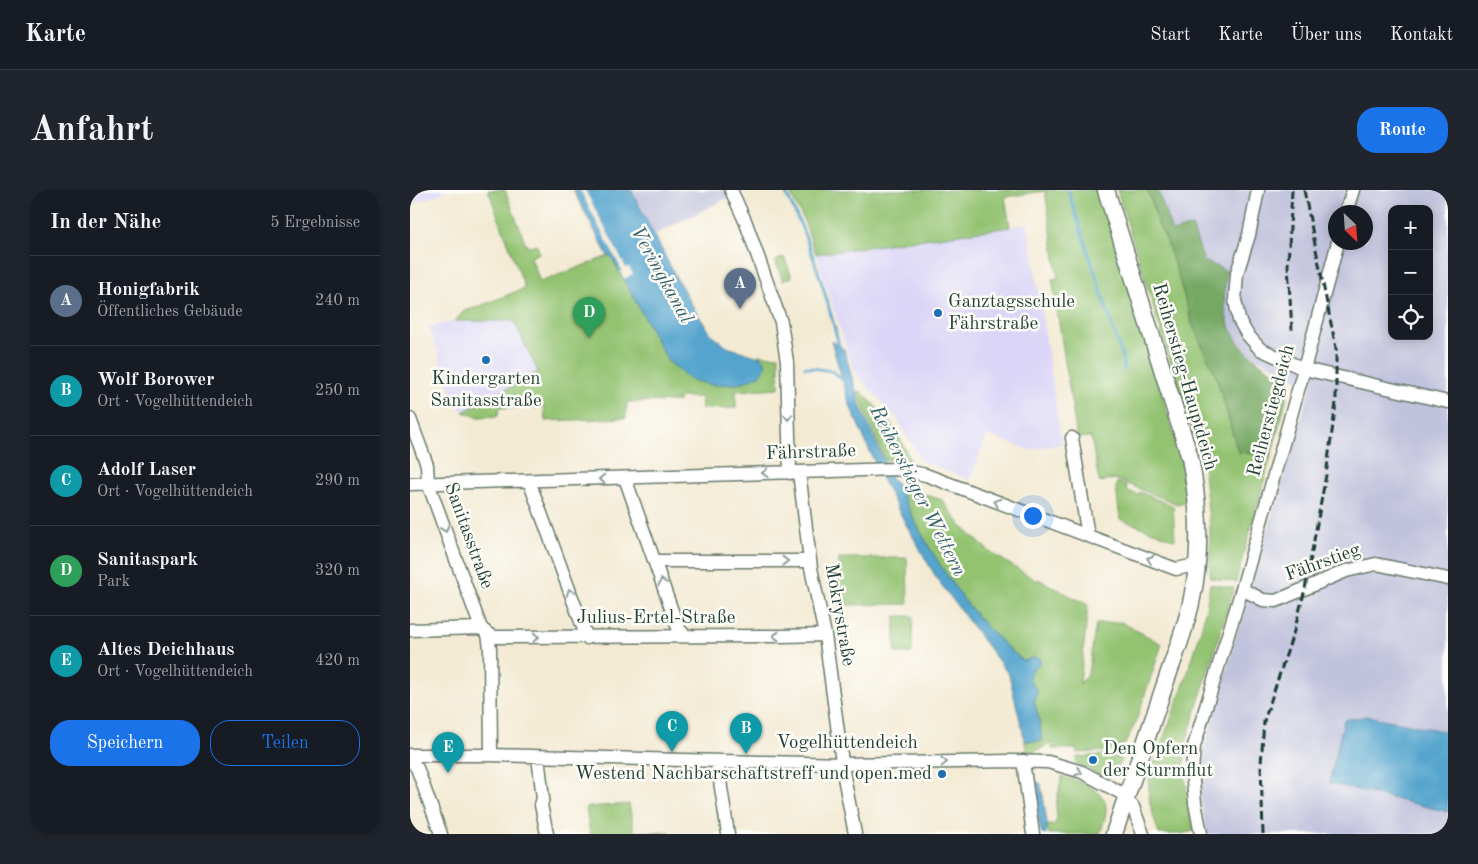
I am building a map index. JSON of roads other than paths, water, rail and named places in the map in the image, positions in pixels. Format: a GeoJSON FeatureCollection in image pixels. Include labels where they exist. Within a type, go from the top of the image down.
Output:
{"type":"FeatureCollection","features":[{"type":"Feature","properties":{"kind":"main road","name":"Reiherstieg-Hauptdeich"},"geometry":{"type":"LineString","coordinates":[[1106,190],[1190,458],[1198,526],[1192,599],[1181,637],[1114,834]]}},
{"type":"Feature","properties":{"kind":"street","name":"Mokrystraße"},"geometry":{"type":"LineString","coordinates":[[731,190],[746,223],[781,322],[787,362],[794,472],[825,635],[855,834]]}},
{"type":"Feature","properties":{"kind":"street"},"geometry":{"type":"LineString","coordinates":[[1258,190],[1249,235],[1237,274],[1235,300],[1239,320],[1247,334],[1260,349],[1304,369],[1448,402]]}},
{"type":"Feature","properties":{"kind":"street"},"geometry":{"type":"LineString","coordinates":[[1348,205],[1353,190]]}},
{"type":"Feature","properties":{"kind":"street","name":"Reiherstiegdeich"},"geometry":{"type":"LineString","coordinates":[[1202,834],[1195,803],[1192,771],[1194,746],[1242,589],[1336,250]]}},
{"type":"Feature","properties":{"kind":"street","name":"Sanitasstraße"},"geometry":{"type":"LineString","coordinates":[[410,419],[428,465],[428,483],[490,648],[491,755]]}},
{"type":"Feature","properties":{"kind":"street"},"geometry":{"type":"LineString","coordinates":[[1072,438],[1088,536]]}},
{"type":"Feature","properties":{"kind":"street","name":"Fährstraße"},"geometry":{"type":"LineString","coordinates":[[410,484],[896,469],[926,475],[1176,568],[1196,565]]}},
{"type":"Feature","properties":{"kind":"street"},"geometry":{"type":"LineString","coordinates":[[626,478],[678,628],[685,636]]}},
{"type":"Feature","properties":{"kind":"street"},"geometry":{"type":"LineString","coordinates":[[529,481],[587,638]]}},
{"type":"Feature","properties":{"kind":"street"},"geometry":{"type":"LineString","coordinates":[[655,561],[810,561]]}},
{"type":"Feature","properties":{"kind":"street","name":"Fährstieg"},"geometry":{"type":"LineString","coordinates":[[1242,589],[1263,600],[1276,601],[1346,571],[1376,564],[1448,579]]}},
{"type":"Feature","properties":{"kind":"street","name":"Julius-Ertel-Straße"},"geometry":{"type":"LineString","coordinates":[[410,630],[484,631],[494,637],[587,638],[825,635]]}},
{"type":"Feature","properties":{"kind":"street","name":"Vogelhüttendeich"},"geometry":{"type":"LineString","coordinates":[[410,755],[491,755],[843,764],[1048,762],[1082,772],[1116,790],[1126,798]]}},
{"type":"Feature","properties":{"kind":"street"},"geometry":{"type":"LineString","coordinates":[[538,757],[543,798],[541,804],[546,834]]}},
{"type":"Feature","properties":{"kind":"street"},"geometry":{"type":"LineString","coordinates":[[410,759],[417,768],[441,834]]}},
{"type":"Feature","properties":{"kind":"street"},"geometry":{"type":"LineString","coordinates":[[717,761],[728,834]]}},
{"type":"Feature","properties":{"kind":"street"},"geometry":{"type":"LineString","coordinates":[[1026,761],[1033,834]]}},
{"type":"Feature","properties":{"kind":"street"},"geometry":{"type":"LineString","coordinates":[[1126,798],[1136,813],[1143,834]]}},
{"type":"Feature","properties":{"kind":"water","name":"Veringkanal"},"geometry":{"type":"Polygon","coordinates":[[[573,190],[631,190],[677,279],[712,335],[727,347],[763,358],[766,366],[760,375],[736,384],[713,385],[691,380],[668,361],[573,190]]]}},
{"type":"Feature","properties":{"kind":"water"},"geometry":{"type":"Polygon","coordinates":[[[831,341],[844,349],[860,405],[891,477],[941,567],[978,618],[1008,648],[1024,661],[1034,657],[1040,659],[1040,663],[1029,677],[1031,683],[1038,691],[1034,701],[1042,741],[1025,741],[1009,675],[937,579],[882,479],[850,406],[831,341]]]}},
{"type":"Feature","properties":{"kind":"water"},"geometry":{"type":"Polygon","coordinates":[[[1367,716],[1448,732],[1448,812],[1329,783],[1344,720],[1367,716]]]}},
{"type":"Feature","properties":{"kind":"water"},"geometry":{"type":"Polygon","coordinates":[[[1035,781],[1041,784],[1047,822],[1046,834],[1042,834],[1030,786],[1035,781]]]}},
{"type":"Feature","properties":{"kind":"waterway","name":"Reiherstieger Wettern"},"geometry":{"type":"LineString","coordinates":[[784,190],[810,248],[840,349]]}},
{"type":"Feature","properties":{"kind":"waterway"},"geometry":{"type":"LineString","coordinates":[[1068,190],[1122,356],[1124,370]]}},
{"type":"Feature","properties":{"kind":"waterway"},"geometry":{"type":"LineString","coordinates":[[805,367],[832,371],[843,380]]}},
{"type":"Feature","properties":{"kind":"railway"},"geometry":{"type":"LineString","coordinates":[[1292,190],[1288,265],[1292,330]]}},
{"type":"Feature","properties":{"kind":"railway"},"geometry":{"type":"LineString","coordinates":[[1263,834],[1261,764],[1264,721],[1295,628],[1305,589],[1326,475],[1336,403],[1336,348],[1304,190]]}},
{"type":"Feature","properties":{"kind":"place","name":"Honigfabrik"},"geometry":{"type":"Point","coordinates":[740,309]}},
{"type":"Feature","properties":{"kind":"place","name":"Ganztagsschule Fährstraße"},"geometry":{"type":"Point","coordinates":[938,313]}},
{"type":"Feature","properties":{"kind":"place","name":"Sanitaspark"},"geometry":{"type":"Point","coordinates":[589,338]}},
{"type":"Feature","properties":{"kind":"place","name":"Kindergarten Sanitasstraße"},"geometry":{"type":"Point","coordinates":[486,360]}},
{"type":"Feature","properties":{"kind":"place","name":"Adolf Laser"},"geometry":{"type":"Point","coordinates":[672,752]}},
{"type":"Feature","properties":{"kind":"place","name":"Wolf Borower"},"geometry":{"type":"Point","coordinates":[746,754]}},
{"type":"Feature","properties":{"kind":"place","name":"Den Opfern der Sturmflut"},"geometry":{"type":"Point","coordinates":[1093,760]}},
{"type":"Feature","properties":{"kind":"place","name":"Altes Deichhaus"},"geometry":{"type":"Point","coordinates":[448,773]}},
{"type":"Feature","properties":{"kind":"place","name":"Westend Nachbarschaftstreff und open.med"},"geometry":{"type":"Point","coordinates":[942,774]}}]}
